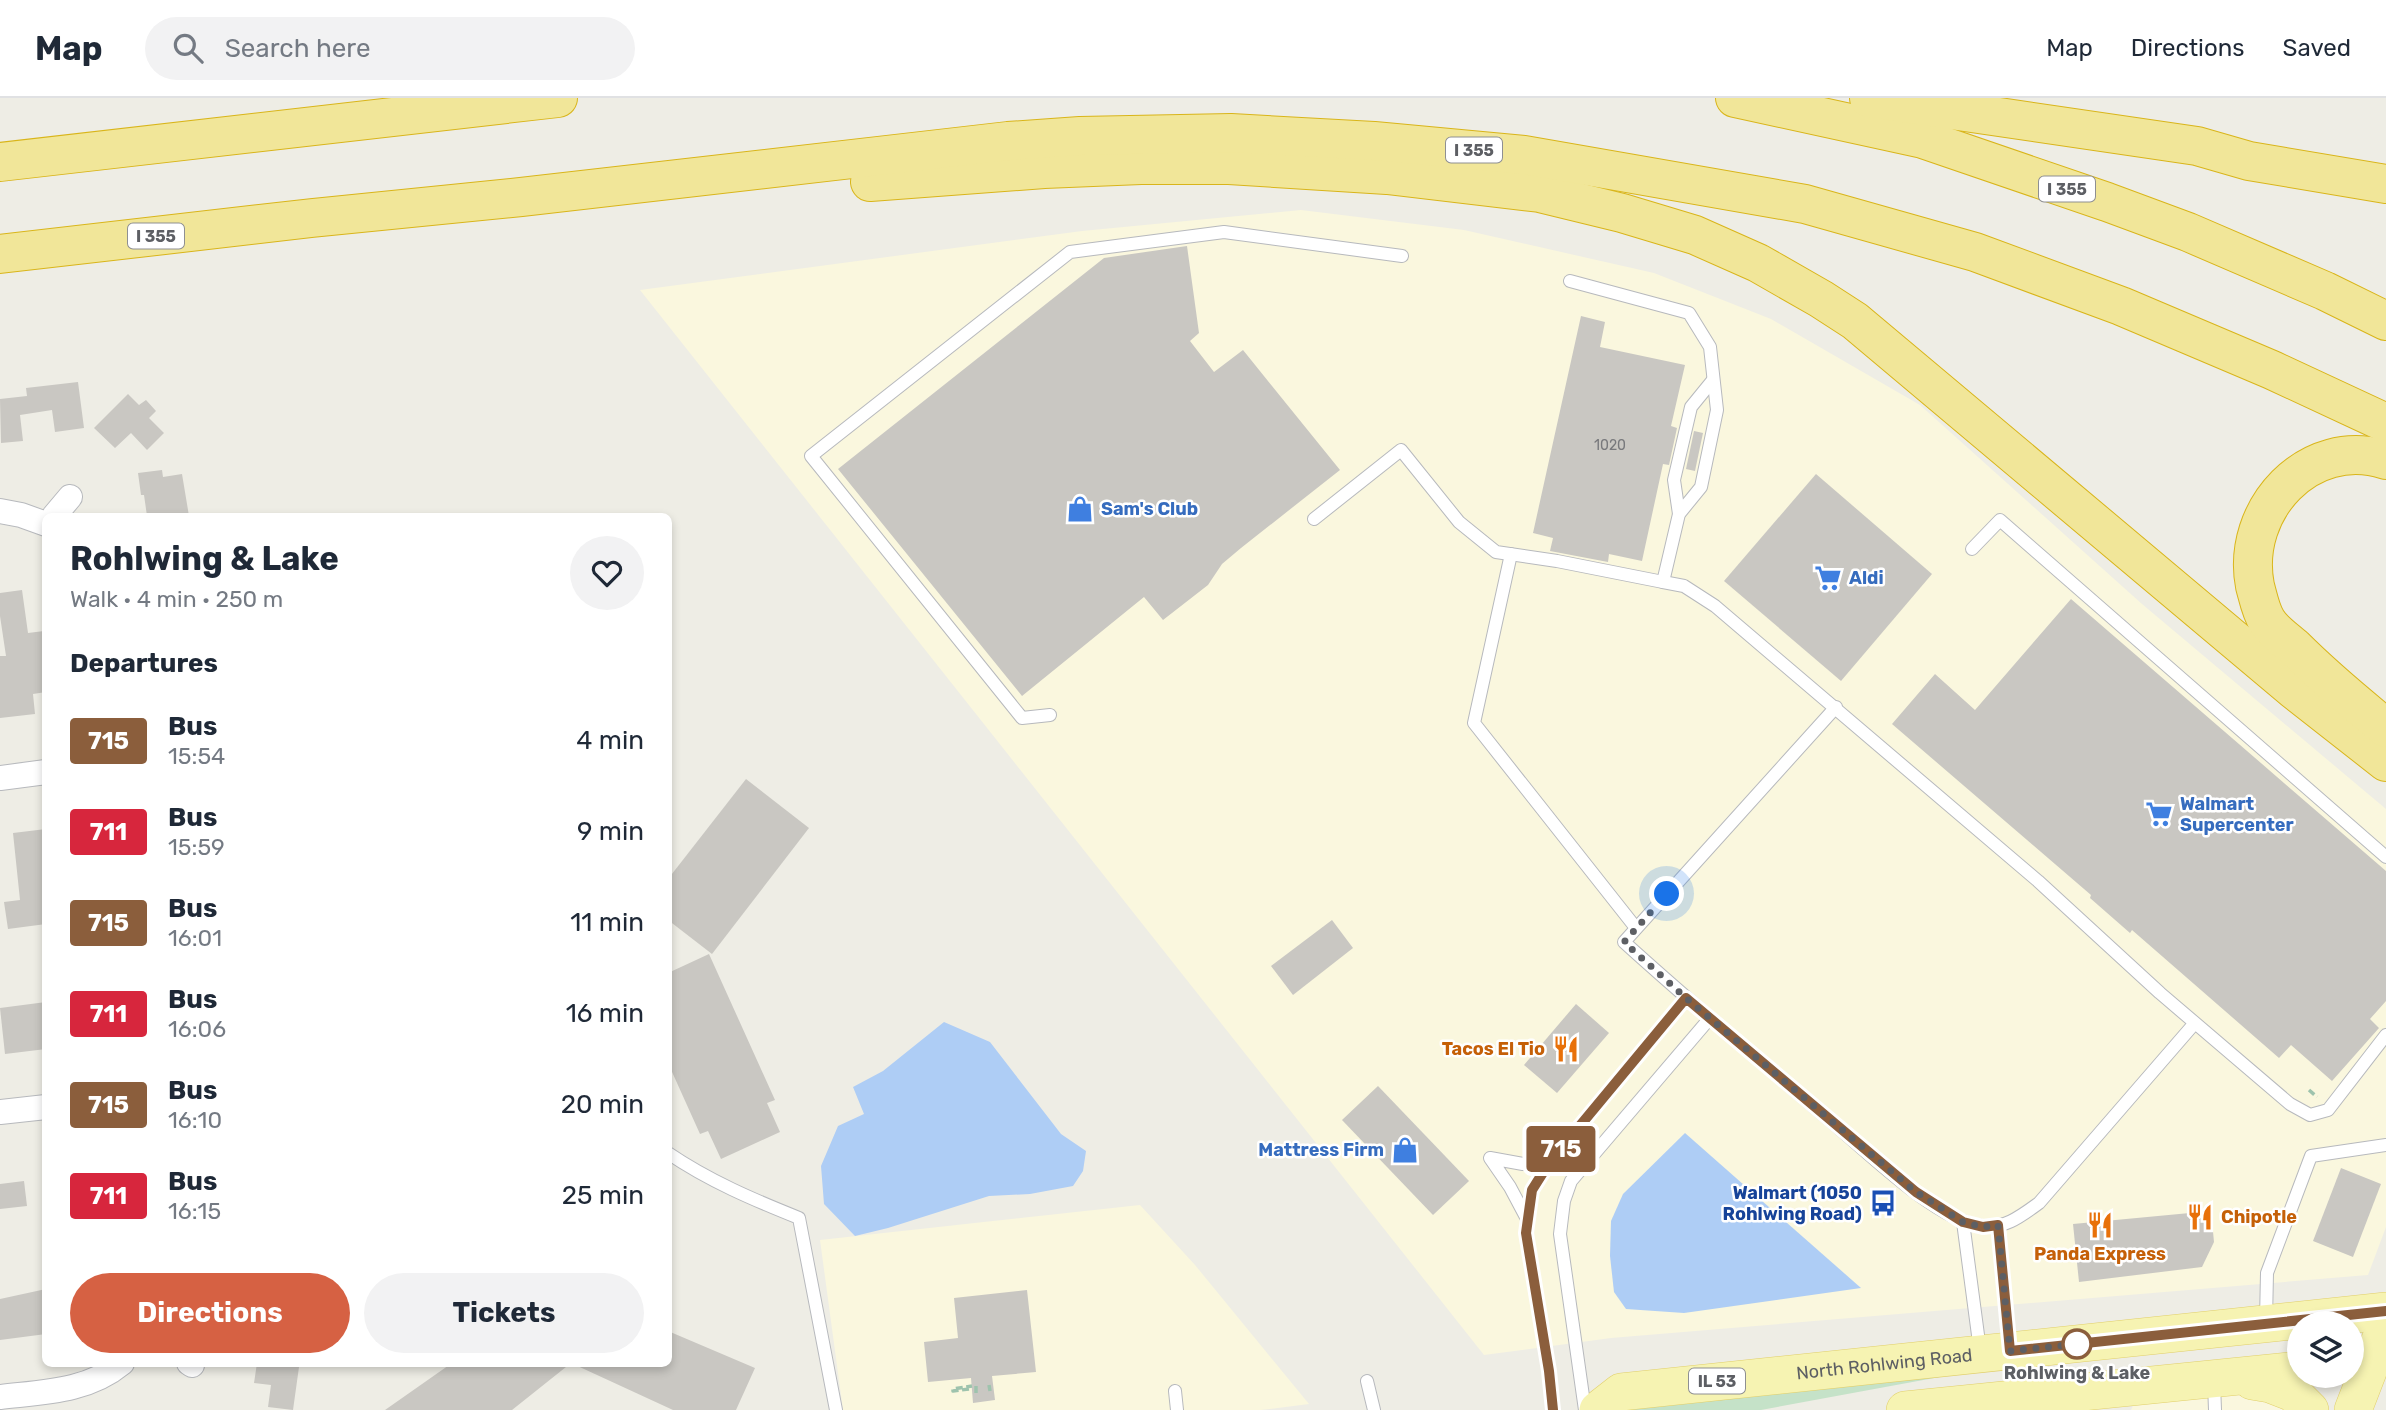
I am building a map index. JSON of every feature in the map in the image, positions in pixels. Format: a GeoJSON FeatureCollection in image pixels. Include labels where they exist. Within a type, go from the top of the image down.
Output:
{"type":"FeatureCollection","features":[{"type":"Feature","properties":{"kind":"highway"},"geometry":{"type":"LineString","coordinates":[[0,162],[558,98]]}},
{"type":"Feature","properties":{"kind":"highway","name":"I 355"},"geometry":{"type":"LineString","coordinates":[[1734,98],[1923,139],[2188,232],[2386,321]]}},
{"type":"Feature","properties":{"kind":"highway"},"geometry":{"type":"LineString","coordinates":[[1869,98],[2197,146],[2249,160],[2386,184]]}},
{"type":"Feature","properties":{"kind":"highway","name":"I 355"},"geometry":{"type":"LineString","coordinates":[[0,254],[1008,141],[1231,132],[1374,141],[1524,155],[1805,204],[1975,252],[2121,306],[2272,370],[2386,423]]}},
{"type":"Feature","properties":{"kind":"highway"},"geometry":{"type":"LineString","coordinates":[[522,197],[814,186],[1044,169],[1229,165],[1388,175],[1540,193],[1622,213],[1683,232],[1758,263],[1855,321],[2293,689],[2386,762]]}},
{"type":"Feature","properties":{"kind":"highway"},"geometry":{"type":"LineString","coordinates":[[2386,460],[2373,455],[2342,456],[2300,474],[2271,500],[2260,520],[2253,557],[2257,594],[2267,621],[2333,685],[2386,728]]}},
{"type":"Feature","properties":{"kind":"main road","name":"North Rohlwing Road"},"geometry":{"type":"LineString","coordinates":[[1598,1410],[1621,1392],[2386,1311]]}},
{"type":"Feature","properties":{"kind":"main road"},"geometry":{"type":"LineString","coordinates":[[2353,1410],[2386,1325]]}},
{"type":"Feature","properties":{"kind":"main road"},"geometry":{"type":"LineString","coordinates":[[2220,1389],[2287,1373]]}},
{"type":"Feature","properties":{"kind":"main road"},"geometry":{"type":"LineString","coordinates":[[1905,1410],[2270,1384],[2293,1393],[2310,1410]]}},
{"type":"Feature","properties":{"kind":"street"},"geometry":{"type":"LineString","coordinates":[[57,513],[71,497]]}},
{"type":"Feature","properties":{"kind":"street"},"geometry":{"type":"LineString","coordinates":[[11,513],[42,523]]}},
{"type":"Feature","properties":{"kind":"street"},"geometry":{"type":"LineString","coordinates":[[0,778],[42,773]]}},
{"type":"Feature","properties":{"kind":"street"},"geometry":{"type":"LineString","coordinates":[[0,1112],[42,1107]]}},
{"type":"Feature","properties":{"kind":"street"},"geometry":{"type":"LineString","coordinates":[[0,1396],[78,1386],[99,1378],[116,1367]]}},
{"type":"Feature","properties":{"kind":"lane"},"geometry":{"type":"LineString","coordinates":[[1050,715],[1022,718],[811,456],[1070,252],[1224,232],[1402,256]]}},
{"type":"Feature","properties":{"kind":"lane"},"geometry":{"type":"LineString","coordinates":[[1570,281],[1689,313],[1710,347],[1717,410],[1701,487],[1679,514]]}},
{"type":"Feature","properties":{"kind":"lane"},"geometry":{"type":"LineString","coordinates":[[1663,582],[1679,514],[1674,480],[1691,407],[1713,380]]}},
{"type":"Feature","properties":{"kind":"lane"},"geometry":{"type":"LineString","coordinates":[[1314,519],[1401,450],[1459,522],[1496,552],[1684,586],[1715,606],[1836,707],[2081,919],[2194,1024],[2290,1104],[2310,1115],[2328,1111],[2386,1035]]}},
{"type":"Feature","properties":{"kind":"lane"},"geometry":{"type":"LineString","coordinates":[[1972,549],[2000,520],[2386,857]]}},
{"type":"Feature","properties":{"kind":"lane"},"geometry":{"type":"LineString","coordinates":[[1511,554],[1474,723],[1636,928]]}},
{"type":"Feature","properties":{"kind":"lane"},"geometry":{"type":"LineString","coordinates":[[1836,707],[1624,942],[1686,998],[1916,1192],[1963,1222],[1983,1227],[2008,1224],[2039,1203],[2194,1024]]}},
{"type":"Feature","properties":{"kind":"lane"},"geometry":{"type":"LineString","coordinates":[[1553,1410],[1526,1233],[1532,1190],[1549,1163],[1686,998]]}},
{"type":"Feature","properties":{"kind":"lane"},"geometry":{"type":"LineString","coordinates":[[1585,1410],[1560,1234],[1564,1201],[1571,1181],[1710,1018]]}},
{"type":"Feature","properties":{"kind":"lane"},"geometry":{"type":"LineString","coordinates":[[2266,1324],[2267,1273],[2311,1156],[2386,1146]]}},
{"type":"Feature","properties":{"kind":"lane"},"geometry":{"type":"LineString","coordinates":[[672,1156],[688,1167],[753,1200],[799,1218],[820,1339],[836,1410]]}},
{"type":"Feature","properties":{"kind":"lane"},"geometry":{"type":"LineString","coordinates":[[1527,1219],[1490,1157],[1523,1164],[1549,1163]]}},
{"type":"Feature","properties":{"kind":"lane"},"geometry":{"type":"LineString","coordinates":[[1963,1222],[1995,1353]]}},
{"type":"Feature","properties":{"kind":"lane"},"geometry":{"type":"LineString","coordinates":[[1995,1353],[1998,1225]]}},
{"type":"Feature","properties":{"kind":"lane"},"geometry":{"type":"LineString","coordinates":[[1367,1381],[1374,1410]]}},
{"type":"Feature","properties":{"kind":"lane"},"geometry":{"type":"LineString","coordinates":[[1175,1391],[1177,1410]]}},
{"type":"Feature","properties":{"kind":"path"},"geometry":{"type":"LineString","coordinates":[[989,1385],[990,1391]]}},
{"type":"Feature","properties":{"kind":"path"},"geometry":{"type":"LineString","coordinates":[[972,1387],[976,1392]]}},
{"type":"Feature","properties":{"kind":"shaded area"},"geometry":{"type":"Polygon","coordinates":[[[1301,210],[1464,230],[1654,273],[1771,319],[1920,405],[2142,604],[2386,809],[2386,1227],[2368,1275],[1611,1338],[1484,1355],[640,290],[1082,231],[1301,210]]]}},
{"type":"Feature","properties":{"kind":"shaded area"},"geometry":{"type":"Polygon","coordinates":[[[1140,1205],[1195,1265],[1309,1404],[1261,1410],[843,1410],[820,1240],[1140,1205]]]}},
{"type":"Feature","properties":{"kind":"shaded area"},"geometry":{"type":"Polygon","coordinates":[[[2207,1384],[2301,1410],[2131,1410],[2139,1392],[2207,1384]]]}},
{"type":"Feature","properties":{"kind":"green space"},"geometry":{"type":"Polygon","coordinates":[[[1994,1367],[1761,1410],[1610,1410],[1994,1367]]]}},
{"type":"Feature","properties":{"kind":"water"},"geometry":{"type":"Polygon","coordinates":[[[944,1022],[990,1042],[1061,1134],[1086,1151],[1083,1171],[1073,1186],[1030,1194],[989,1196],[855,1236],[824,1204],[821,1166],[838,1126],[864,1114],[853,1087],[883,1071],[944,1022]]]}},
{"type":"Feature","properties":{"kind":"water"},"geometry":{"type":"Polygon","coordinates":[[[1685,1133],[1861,1288],[1684,1313],[1626,1309],[1614,1292],[1610,1256],[1611,1221],[1623,1194],[1685,1133]]]}},
{"type":"Feature","properties":{"kind":"building","name":"Sam's Club"},"geometry":{"type":"Polygon","coordinates":[[[1187,246],[1199,333],[1190,341],[1214,372],[1243,350],[1340,470],[1222,564],[1208,585],[1163,620],[1144,597],[1022,696],[838,469],[1104,258],[1187,246]]]}},
{"type":"Feature","properties":{"kind":"building"},"geometry":{"type":"Polygon","coordinates":[[[1581,316],[1605,322],[1600,347],[1685,365],[1671,426],[1677,428],[1669,465],[1663,464],[1642,561],[1609,554],[1608,562],[1550,551],[1553,538],[1533,533],[1581,316]]]}},
{"type":"Feature","properties":{"kind":"building"},"geometry":{"type":"Polygon","coordinates":[[[78,382],[84,428],[55,432],[52,410],[20,415],[23,441],[1,443],[0,399],[27,396],[26,388],[78,382]]]}},
{"type":"Feature","properties":{"kind":"building"},"geometry":{"type":"Polygon","coordinates":[[[128,394],[139,405],[146,400],[156,411],[149,418],[164,433],[147,450],[131,433],[115,448],[94,428],[128,394]]]}},
{"type":"Feature","properties":{"kind":"building"},"geometry":{"type":"Polygon","coordinates":[[[1694,431],[1703,433],[1695,471],[1686,469],[1694,431]]]}},
{"type":"Feature","properties":{"kind":"building"},"geometry":{"type":"Polygon","coordinates":[[[162,470],[163,477],[182,474],[188,513],[147,513],[138,473],[162,470]]]}},
{"type":"Feature","properties":{"kind":"building","name":"Aldi"},"geometry":{"type":"Polygon","coordinates":[[[1816,474],[1932,574],[1841,681],[1724,581],[1816,474]]]}},
{"type":"Feature","properties":{"kind":"building"},"geometry":{"type":"Polygon","coordinates":[[[22,590],[28,633],[42,631],[42,693],[33,694],[35,714],[0,718],[0,656],[6,656],[0,616],[0,593],[22,590]]]}},
{"type":"Feature","properties":{"kind":"building","name":"Walmart Supercenter"},"geometry":{"type":"Polygon","coordinates":[[[2071,599],[2386,871],[2386,1001],[2370,1019],[2379,1028],[2332,1081],[2291,1045],[2279,1058],[2132,930],[2130,933],[2090,898],[2091,895],[1892,724],[1935,674],[1975,710],[2071,599]]]}},
{"type":"Feature","properties":{"kind":"building"},"geometry":{"type":"Polygon","coordinates":[[[746,779],[809,828],[712,954],[672,923],[672,874],[746,779]]]}},
{"type":"Feature","properties":{"kind":"building"},"geometry":{"type":"Polygon","coordinates":[[[42,829],[42,925],[8,929],[4,902],[20,900],[13,833],[42,829]]]}},
{"type":"Feature","properties":{"kind":"building"},"geometry":{"type":"Polygon","coordinates":[[[1332,920],[1353,948],[1293,995],[1271,966],[1332,920]]]}},
{"type":"Feature","properties":{"kind":"building"},"geometry":{"type":"Polygon","coordinates":[[[709,954],[775,1100],[767,1103],[780,1132],[721,1159],[708,1131],[700,1134],[672,1072],[672,971],[709,954]]]}},
{"type":"Feature","properties":{"kind":"building"},"geometry":{"type":"Polygon","coordinates":[[[42,1003],[42,1049],[5,1054],[0,1008],[42,1003]]]}},
{"type":"Feature","properties":{"kind":"building","name":"Tacos El Tio"},"geometry":{"type":"Polygon","coordinates":[[[1576,1004],[1609,1033],[1557,1093],[1524,1065],[1576,1004]]]}},
{"type":"Feature","properties":{"kind":"building","name":"Mattress Firm"},"geometry":{"type":"Polygon","coordinates":[[[1378,1086],[1469,1181],[1433,1215],[1342,1120],[1378,1086]]]}},
{"type":"Feature","properties":{"kind":"building"},"geometry":{"type":"Polygon","coordinates":[[[2341,1168],[2381,1184],[2353,1257],[2313,1241],[2341,1168]]]}},
{"type":"Feature","properties":{"kind":"building"},"geometry":{"type":"Polygon","coordinates":[[[24,1181],[27,1206],[0,1209],[0,1184],[24,1181]]]}},
{"type":"Feature","properties":{"kind":"building"},"geometry":{"type":"Polygon","coordinates":[[[2211,1211],[2214,1242],[2202,1267],[2079,1282],[2073,1224],[2211,1211]]]}},
{"type":"Feature","properties":{"kind":"building"},"geometry":{"type":"Polygon","coordinates":[[[42,1290],[42,1335],[0,1340],[0,1299],[42,1290]]]}},
{"type":"Feature","properties":{"kind":"building"},"geometry":{"type":"Polygon","coordinates":[[[1027,1290],[1036,1372],[992,1376],[995,1400],[973,1403],[971,1378],[928,1382],[924,1342],[958,1338],[954,1298],[1027,1290]]]}},
{"type":"Feature","properties":{"kind":"building"},"geometry":{"type":"Polygon","coordinates":[[[672,1333],[755,1368],[736,1410],[673,1410],[580,1367],[672,1367],[672,1333]]]}},
{"type":"Feature","properties":{"kind":"building"},"geometry":{"type":"Polygon","coordinates":[[[256,1367],[299,1367],[293,1410],[268,1407],[271,1385],[254,1383],[256,1367]]]}},
{"type":"Feature","properties":{"kind":"building"},"geometry":{"type":"Polygon","coordinates":[[[446,1367],[566,1367],[512,1410],[385,1410],[446,1367]]]}},
{"type":"Feature","properties":{"kind":"bus line","name":"715"},"geometry":{"type":"LineString","coordinates":[[1553,1410],[1526,1233],[1532,1190],[1549,1163],[1686,998],[1916,1192],[1963,1222],[1983,1227],[1998,1225],[2010,1351],[2386,1311]]}},
{"type":"Feature","properties":{"kind":"place","name":"Sam's Club"},"geometry":{"type":"Point","coordinates":[1080,509]}},
{"type":"Feature","properties":{"kind":"place","name":"Aldi"},"geometry":{"type":"Point","coordinates":[1828,578]}},
{"type":"Feature","properties":{"kind":"place","name":"Walmart Supercenter"},"geometry":{"type":"Point","coordinates":[2159,814]}},
{"type":"Feature","properties":{"kind":"place","name":"Tacos El Tio"},"geometry":{"type":"Point","coordinates":[1566,1049]}},
{"type":"Feature","properties":{"kind":"place","name":"Mattress Firm"},"geometry":{"type":"Point","coordinates":[1405,1150]}},
{"type":"Feature","properties":{"kind":"place","name":"Walmart (1050 Rohlwing Road)"},"geometry":{"type":"Point","coordinates":[1883,1203]}},
{"type":"Feature","properties":{"kind":"place","name":"Chipotle"},"geometry":{"type":"Point","coordinates":[2200,1217]}},
{"type":"Feature","properties":{"kind":"place","name":"Panda Express"},"geometry":{"type":"Point","coordinates":[2100,1225]}},
{"type":"Feature","properties":{"kind":"place","name":"Rohlwing & Lake"},"geometry":{"type":"Point","coordinates":[2077,1344]}},
{"type":"Feature","properties":{"kind":"route"},"geometry":{"type":"LineString","coordinates":[[1667,894],[1624,942],[1686,998],[1916,1192],[1963,1222],[1983,1227],[1998,1225],[2010,1351],[2087,1343],[2077,1344]]}}]}
